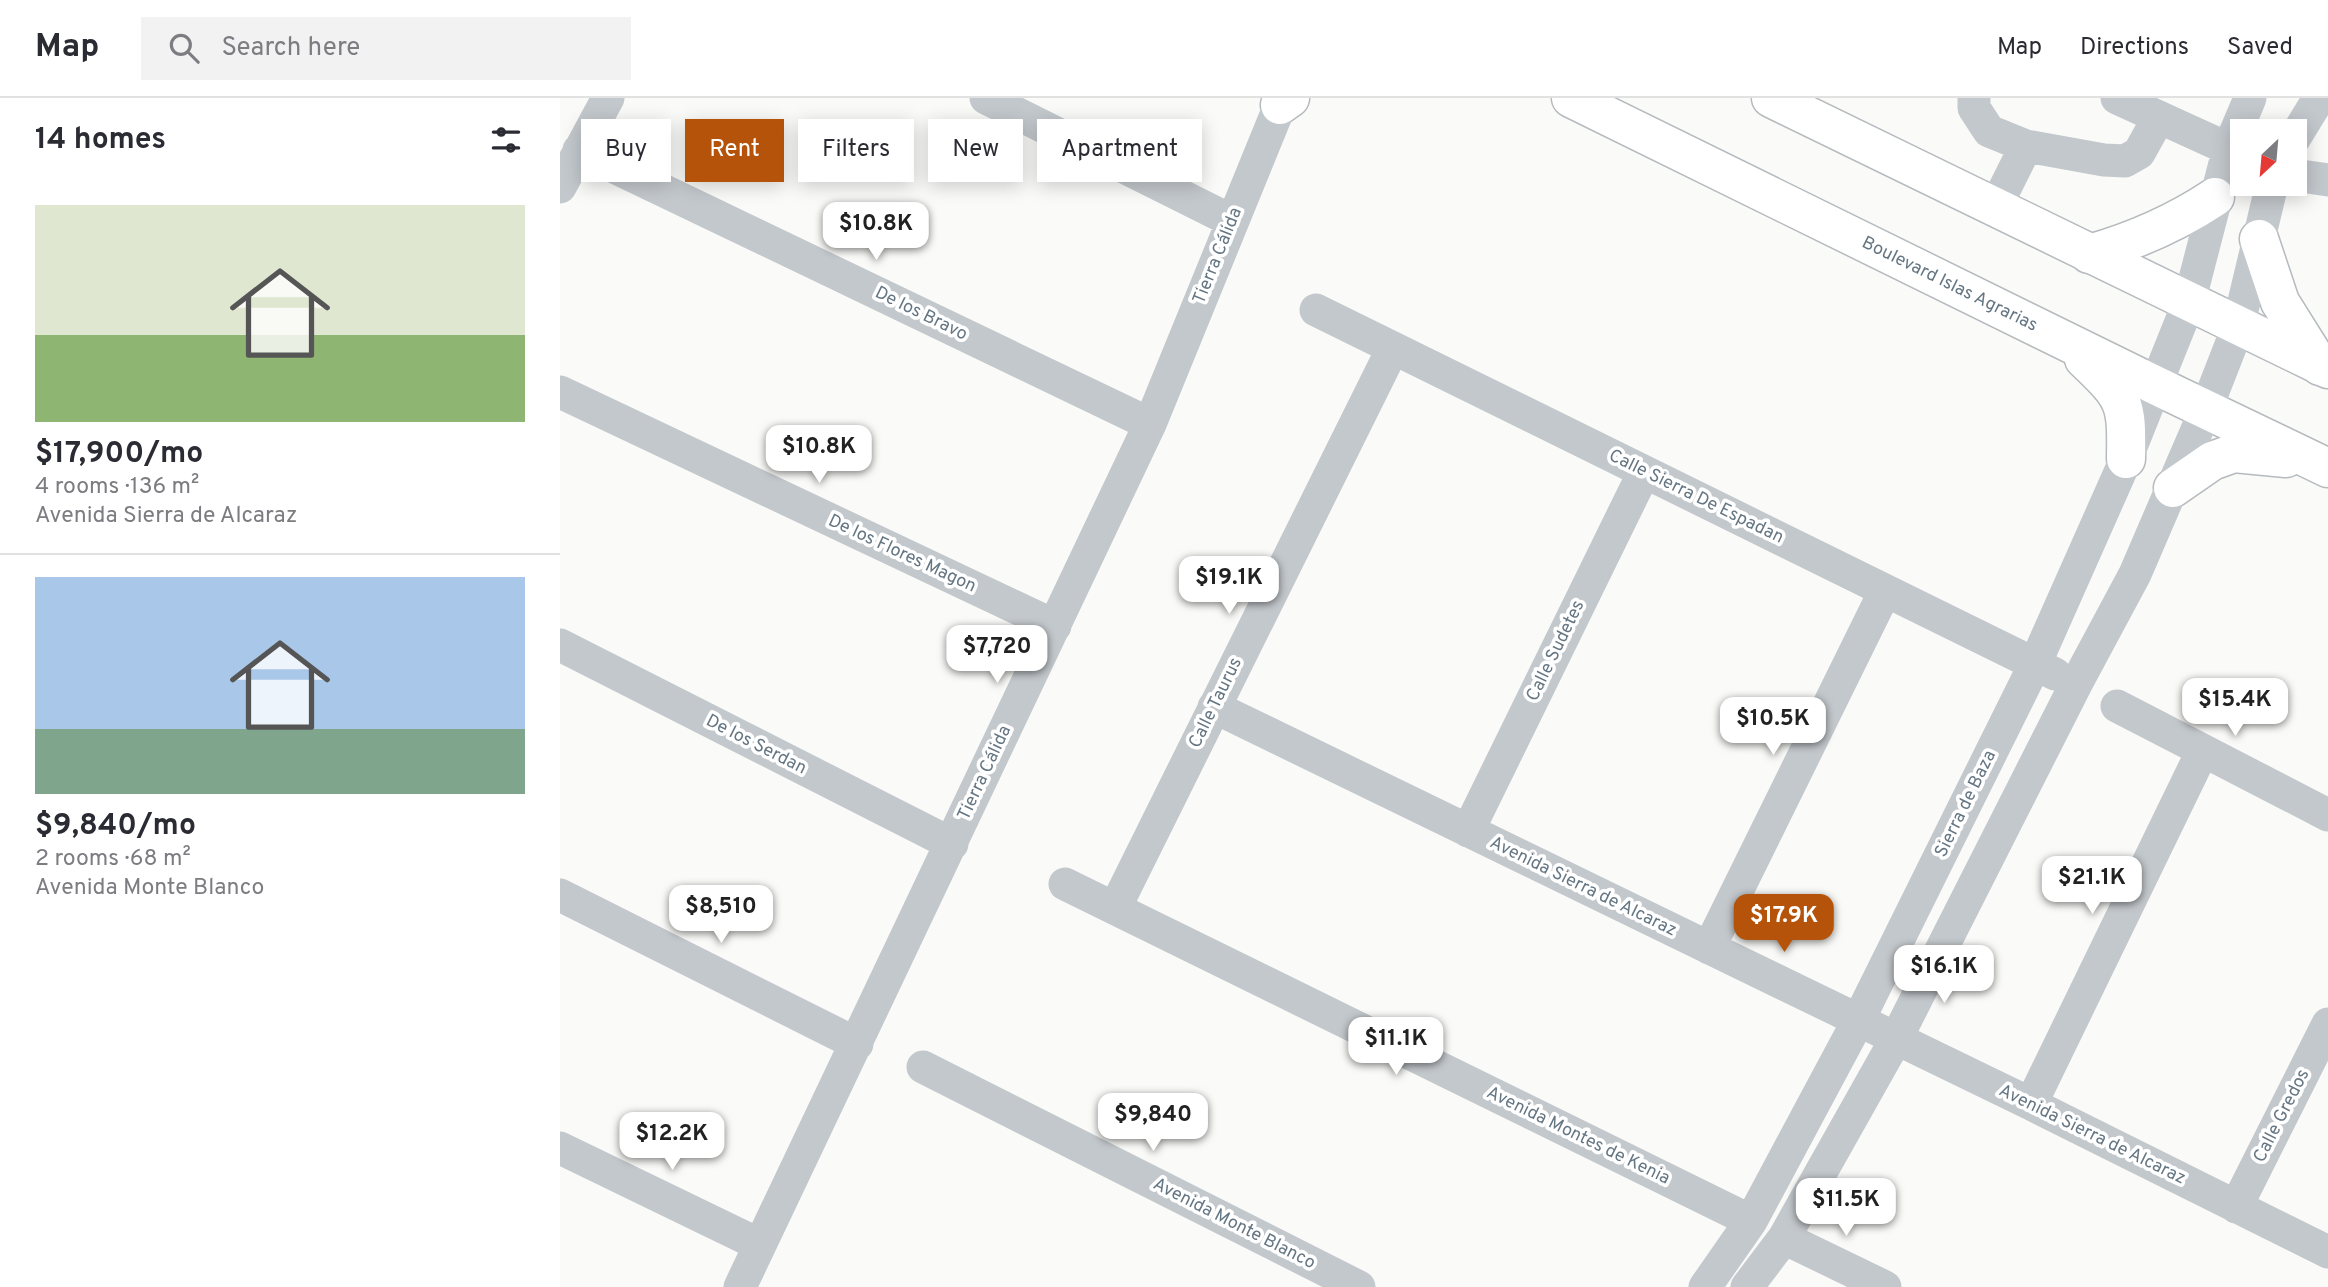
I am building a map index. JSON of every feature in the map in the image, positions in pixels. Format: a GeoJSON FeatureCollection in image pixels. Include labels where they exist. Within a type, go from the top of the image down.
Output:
{"type":"FeatureCollection","features":[{"type":"Feature","properties":{"kind":"main road","name":"Boulevard Islas Agrarias"},"geometry":{"type":"LineString","coordinates":[[1571,98],[2324,466]]}},
{"type":"Feature","properties":{"kind":"main road"},"geometry":{"type":"LineString","coordinates":[[1771,98],[2324,368]]}},
{"type":"Feature","properties":{"kind":"main road"},"geometry":{"type":"LineString","coordinates":[[2089,254],[2123,244],[2187,216],[2215,197]]}},
{"type":"Feature","properties":{"kind":"main road"},"geometry":{"type":"LineString","coordinates":[[2259,239],[2280,302],[2324,368]]}},
{"type":"Feature","properties":{"kind":"main road"},"geometry":{"type":"LineString","coordinates":[[2062,339],[2119,394],[2127,418],[2126,459]]}},
{"type":"Feature","properties":{"kind":"main road"},"geometry":{"type":"LineString","coordinates":[[2173,488],[2212,461],[2234,453],[2324,466]]}},
{"type":"Feature","properties":{"kind":"street"},"geometry":{"type":"LineString","coordinates":[[560,187],[608,98]]}},
{"type":"Feature","properties":{"kind":"street"},"geometry":{"type":"LineString","coordinates":[[986,98],[1232,221]]}},
{"type":"Feature","properties":{"kind":"street"},"geometry":{"type":"LineString","coordinates":[[1974,98],[1974,108],[1989,131],[2026,146],[2104,160],[2125,161],[2140,153],[2159,117]]}},
{"type":"Feature","properties":{"kind":"street"},"geometry":{"type":"LineString","coordinates":[[2117,98],[2230,150]]}},
{"type":"Feature","properties":{"kind":"street","name":"Sierra de Baza"},"geometry":{"type":"LineString","coordinates":[[2244,119],[2250,98]]}},
{"type":"Feature","properties":{"kind":"street"},"geometry":{"type":"LineString","coordinates":[[2306,119],[2319,98]]}},
{"type":"Feature","properties":{"kind":"street","name":"Tierra Cálida"},"geometry":{"type":"LineString","coordinates":[[740,1287],[1150,424],[1284,100]]}},
{"type":"Feature","properties":{"kind":"street"},"geometry":{"type":"LineString","coordinates":[[1995,208],[2026,146]]}},
{"type":"Feature","properties":{"kind":"street","name":"De los Bravo"},"geometry":{"type":"LineString","coordinates":[[579,150],[1150,424]]}},
{"type":"Feature","properties":{"kind":"street","name":"Sierra de Baza"},"geometry":{"type":"LineString","coordinates":[[1705,1287],[1751,1221],[1858,1021],[2035,664],[2157,386],[2189,302],[2215,197],[2230,163]]}},
{"type":"Feature","properties":{"kind":"street"},"geometry":{"type":"LineString","coordinates":[[2307,177],[2328,180]]}},
{"type":"Feature","properties":{"kind":"street"},"geometry":{"type":"LineString","coordinates":[[1747,1287],[1784,1238],[1896,1039],[2076,684],[2135,574],[2238,327],[2270,196]]}},
{"type":"Feature","properties":{"kind":"street","name":"Calle Sierra De Espadan"},"geometry":{"type":"LineString","coordinates":[[1316,310],[2076,684]]}},
{"type":"Feature","properties":{"kind":"street","name":"Calle Taurus"},"geometry":{"type":"LineString","coordinates":[[1115,908],[1393,348]]}},
{"type":"Feature","properties":{"kind":"street","name":"De los Flores Magon"},"geometry":{"type":"LineString","coordinates":[[560,392],[1055,626]]}},
{"type":"Feature","properties":{"kind":"street","name":"Calle Sudetes"},"geometry":{"type":"LineString","coordinates":[[1468,831],[1644,471]]}},
{"type":"Feature","properties":{"kind":"street"},"geometry":{"type":"LineString","coordinates":[[1709,948],[1885,591]]}},
{"type":"Feature","properties":{"kind":"street","name":"De los Serdan"},"geometry":{"type":"LineString","coordinates":[[560,645],[952,844]]}},
{"type":"Feature","properties":{"kind":"street"},"geometry":{"type":"LineString","coordinates":[[2118,706],[2202,752],[2328,815]]}},
{"type":"Feature","properties":{"kind":"street","name":"Avenida Sierra de Alcaraz"},"geometry":{"type":"LineString","coordinates":[[1214,707],[2031,1104],[2328,1252]]}},
{"type":"Feature","properties":{"kind":"street"},"geometry":{"type":"LineString","coordinates":[[2031,1104],[2202,752]]}},
{"type":"Feature","properties":{"kind":"street","name":"Avenida Montes de Kenia"},"geometry":{"type":"LineString","coordinates":[[1065,884],[1751,1221]]}},
{"type":"Feature","properties":{"kind":"street"},"geometry":{"type":"LineString","coordinates":[[560,895],[857,1044]]}},
{"type":"Feature","properties":{"kind":"street","name":"Calle Gredos"},"geometry":{"type":"LineString","coordinates":[[2236,1207],[2328,1024]]}},
{"type":"Feature","properties":{"kind":"street","name":"Avenida Monte Blanco"},"geometry":{"type":"LineString","coordinates":[[923,1067],[1359,1287]]}},
{"type":"Feature","properties":{"kind":"street"},"geometry":{"type":"LineString","coordinates":[[560,1148],[760,1245]]}},
{"type":"Feature","properties":{"kind":"street"},"geometry":{"type":"LineString","coordinates":[[1784,1238],[1885,1287]]}}]}
